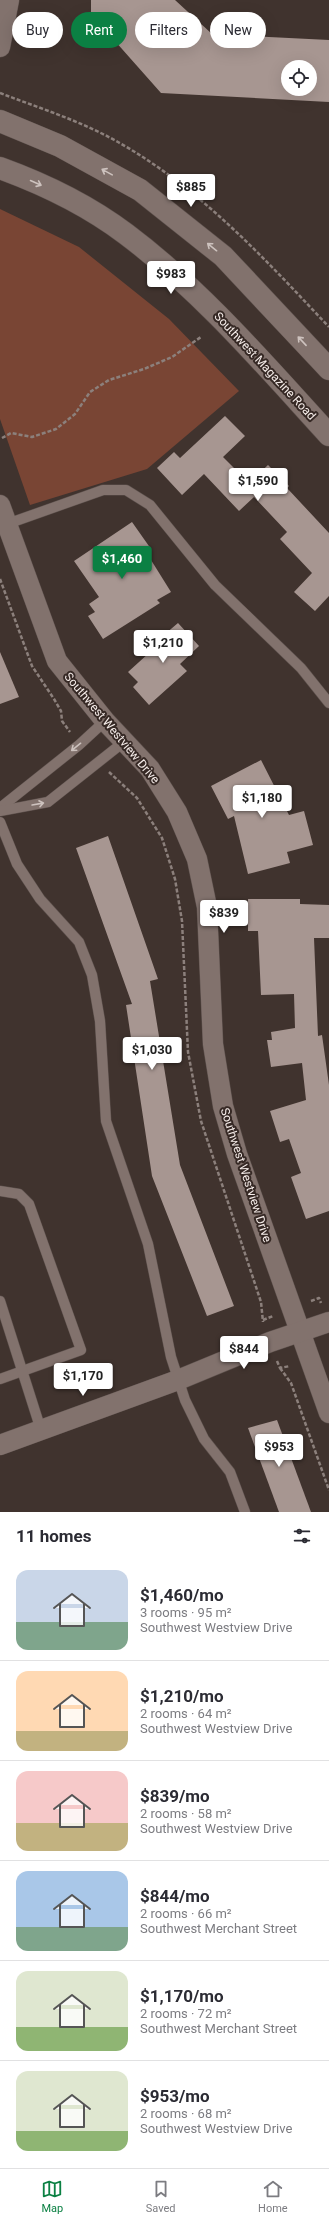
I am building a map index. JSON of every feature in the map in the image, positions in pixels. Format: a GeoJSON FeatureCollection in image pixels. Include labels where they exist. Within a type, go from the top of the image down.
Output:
{"type":"FeatureCollection","features":[{"type":"Feature","properties":{"kind":"main road"},"geometry":{"type":"LineString","coordinates":[[0,121],[60,146],[140,190],[223,256],[329,369]]}},
{"type":"Feature","properties":{"kind":"main road","name":"Southwest Magazine Road"},"geometry":{"type":"LineString","coordinates":[[0,168],[77,202],[126,234],[197,294],[329,435]]}},
{"type":"Feature","properties":{"kind":"street"},"geometry":{"type":"LineString","coordinates":[[0,47],[9,0]]}},
{"type":"Feature","properties":{"kind":"street","name":"Southwest Westview Drive"},"geometry":{"type":"LineString","coordinates":[[0,505],[57,661],[105,721],[125,741],[150,770],[177,812],[197,859],[207,907],[213,1044],[223,1106],[299,1332],[329,1414]]}},
{"type":"Feature","properties":{"kind":"street"},"geometry":{"type":"LineString","coordinates":[[0,1445],[178,1380],[299,1332],[329,1322]]}},
{"type":"Feature","properties":{"kind":"lane"},"geometry":{"type":"LineString","coordinates":[[7,524],[103,490],[126,490],[150,504],[216,585],[301,668],[329,702]]}},
{"type":"Feature","properties":{"kind":"lane"},"geometry":{"type":"LineString","coordinates":[[0,809],[79,745],[105,721]]}},
{"type":"Feature","properties":{"kind":"lane"},"geometry":{"type":"LineString","coordinates":[[0,809],[48,802],[125,741]]}},
{"type":"Feature","properties":{"kind":"lane"},"geometry":{"type":"LineString","coordinates":[[0,822],[17,864],[40,899],[79,942],[92,974],[100,1021],[106,1121],[148,1244],[160,1313],[178,1380],[185,1400],[204,1439],[230,1472],[245,1512]]}},
{"type":"Feature","properties":{"kind":"lane"},"geometry":{"type":"LineString","coordinates":[[0,1191],[19,1194],[29,1204],[80,1350],[23,1372],[0,1379]]}},
{"type":"Feature","properties":{"kind":"lane"},"geometry":{"type":"LineString","coordinates":[[0,1301],[41,1430]]}},
{"type":"Feature","properties":{"kind":"path"},"geometry":{"type":"LineString","coordinates":[[2,438],[11,433],[32,437],[56,430],[75,414],[90,392],[109,380],[144,369],[172,357],[201,337]]}},
{"type":"Feature","properties":{"kind":"path"},"geometry":{"type":"LineString","coordinates":[[280,1368],[291,1383],[329,1490]]}},
{"type":"Feature","properties":{"kind":"shaded area"},"geometry":{"type":"Polygon","coordinates":[[[0,209],[79,247],[169,319],[239,391],[147,469],[30,505],[0,419],[0,209]]]}},
{"type":"Feature","properties":{"kind":"building"},"geometry":{"type":"Polygon","coordinates":[[[91,0],[175,0],[188,12],[135,12],[135,48],[202,48],[202,25],[210,32],[210,48],[266,48],[266,37],[329,40],[329,102],[161,93],[121,48],[127,48],[127,12],[91,12],[91,0]]]}},
{"type":"Feature","properties":{"kind":"building"},"geometry":{"type":"Polygon","coordinates":[[[225,416],[245,436],[223,457],[249,483],[268,465],[289,486],[287,488],[329,533],[329,596],[315,611],[294,592],[312,573],[280,539],[287,532],[254,497],[239,511],[204,474],[182,495],[157,468],[174,452],[180,458],[225,416]]]}},
{"type":"Feature","properties":{"kind":"building"},"geometry":{"type":"Polygon","coordinates":[[[132,522],[151,549],[146,552],[171,592],[157,600],[160,603],[103,639],[88,616],[95,612],[89,604],[99,597],[74,561],[132,522]]]}},
{"type":"Feature","properties":{"kind":"building"},"geometry":{"type":"Polygon","coordinates":[[[178,623],[199,646],[180,664],[187,671],[149,705],[133,687],[138,682],[128,672],[160,643],[158,640],[178,623]]]}},
{"type":"Feature","properties":{"kind":"building"},"geometry":{"type":"Polygon","coordinates":[[[0,652],[19,697],[0,704],[0,652]]]}},
{"type":"Feature","properties":{"kind":"building"},"geometry":{"type":"Polygon","coordinates":[[[261,760],[289,815],[304,811],[313,845],[287,852],[290,863],[248,874],[234,816],[228,819],[211,786],[261,760]]]}},
{"type":"Feature","properties":{"kind":"building"},"geometry":{"type":"Polygon","coordinates":[[[108,836],[158,979],[150,981],[180,1165],[234,1306],[207,1316],[152,1176],[126,1005],[132,1004],[76,848],[108,836]]]}},
{"type":"Feature","properties":{"kind":"building"},"geometry":{"type":"Polygon","coordinates":[[[248,899],[300,899],[300,904],[329,905],[329,938],[314,938],[318,1036],[322,1035],[329,1085],[329,1211],[306,1219],[291,1177],[301,1173],[289,1139],[280,1142],[270,1111],[306,1100],[302,1063],[271,1067],[267,1040],[272,1040],[271,1032],[295,1028],[294,994],[261,995],[258,931],[248,931],[248,899]]]}},
{"type":"Feature","properties":{"kind":"building"},"geometry":{"type":"Polygon","coordinates":[[[277,1420],[311,1512],[279,1512],[248,1428],[277,1420]]]}}]}
